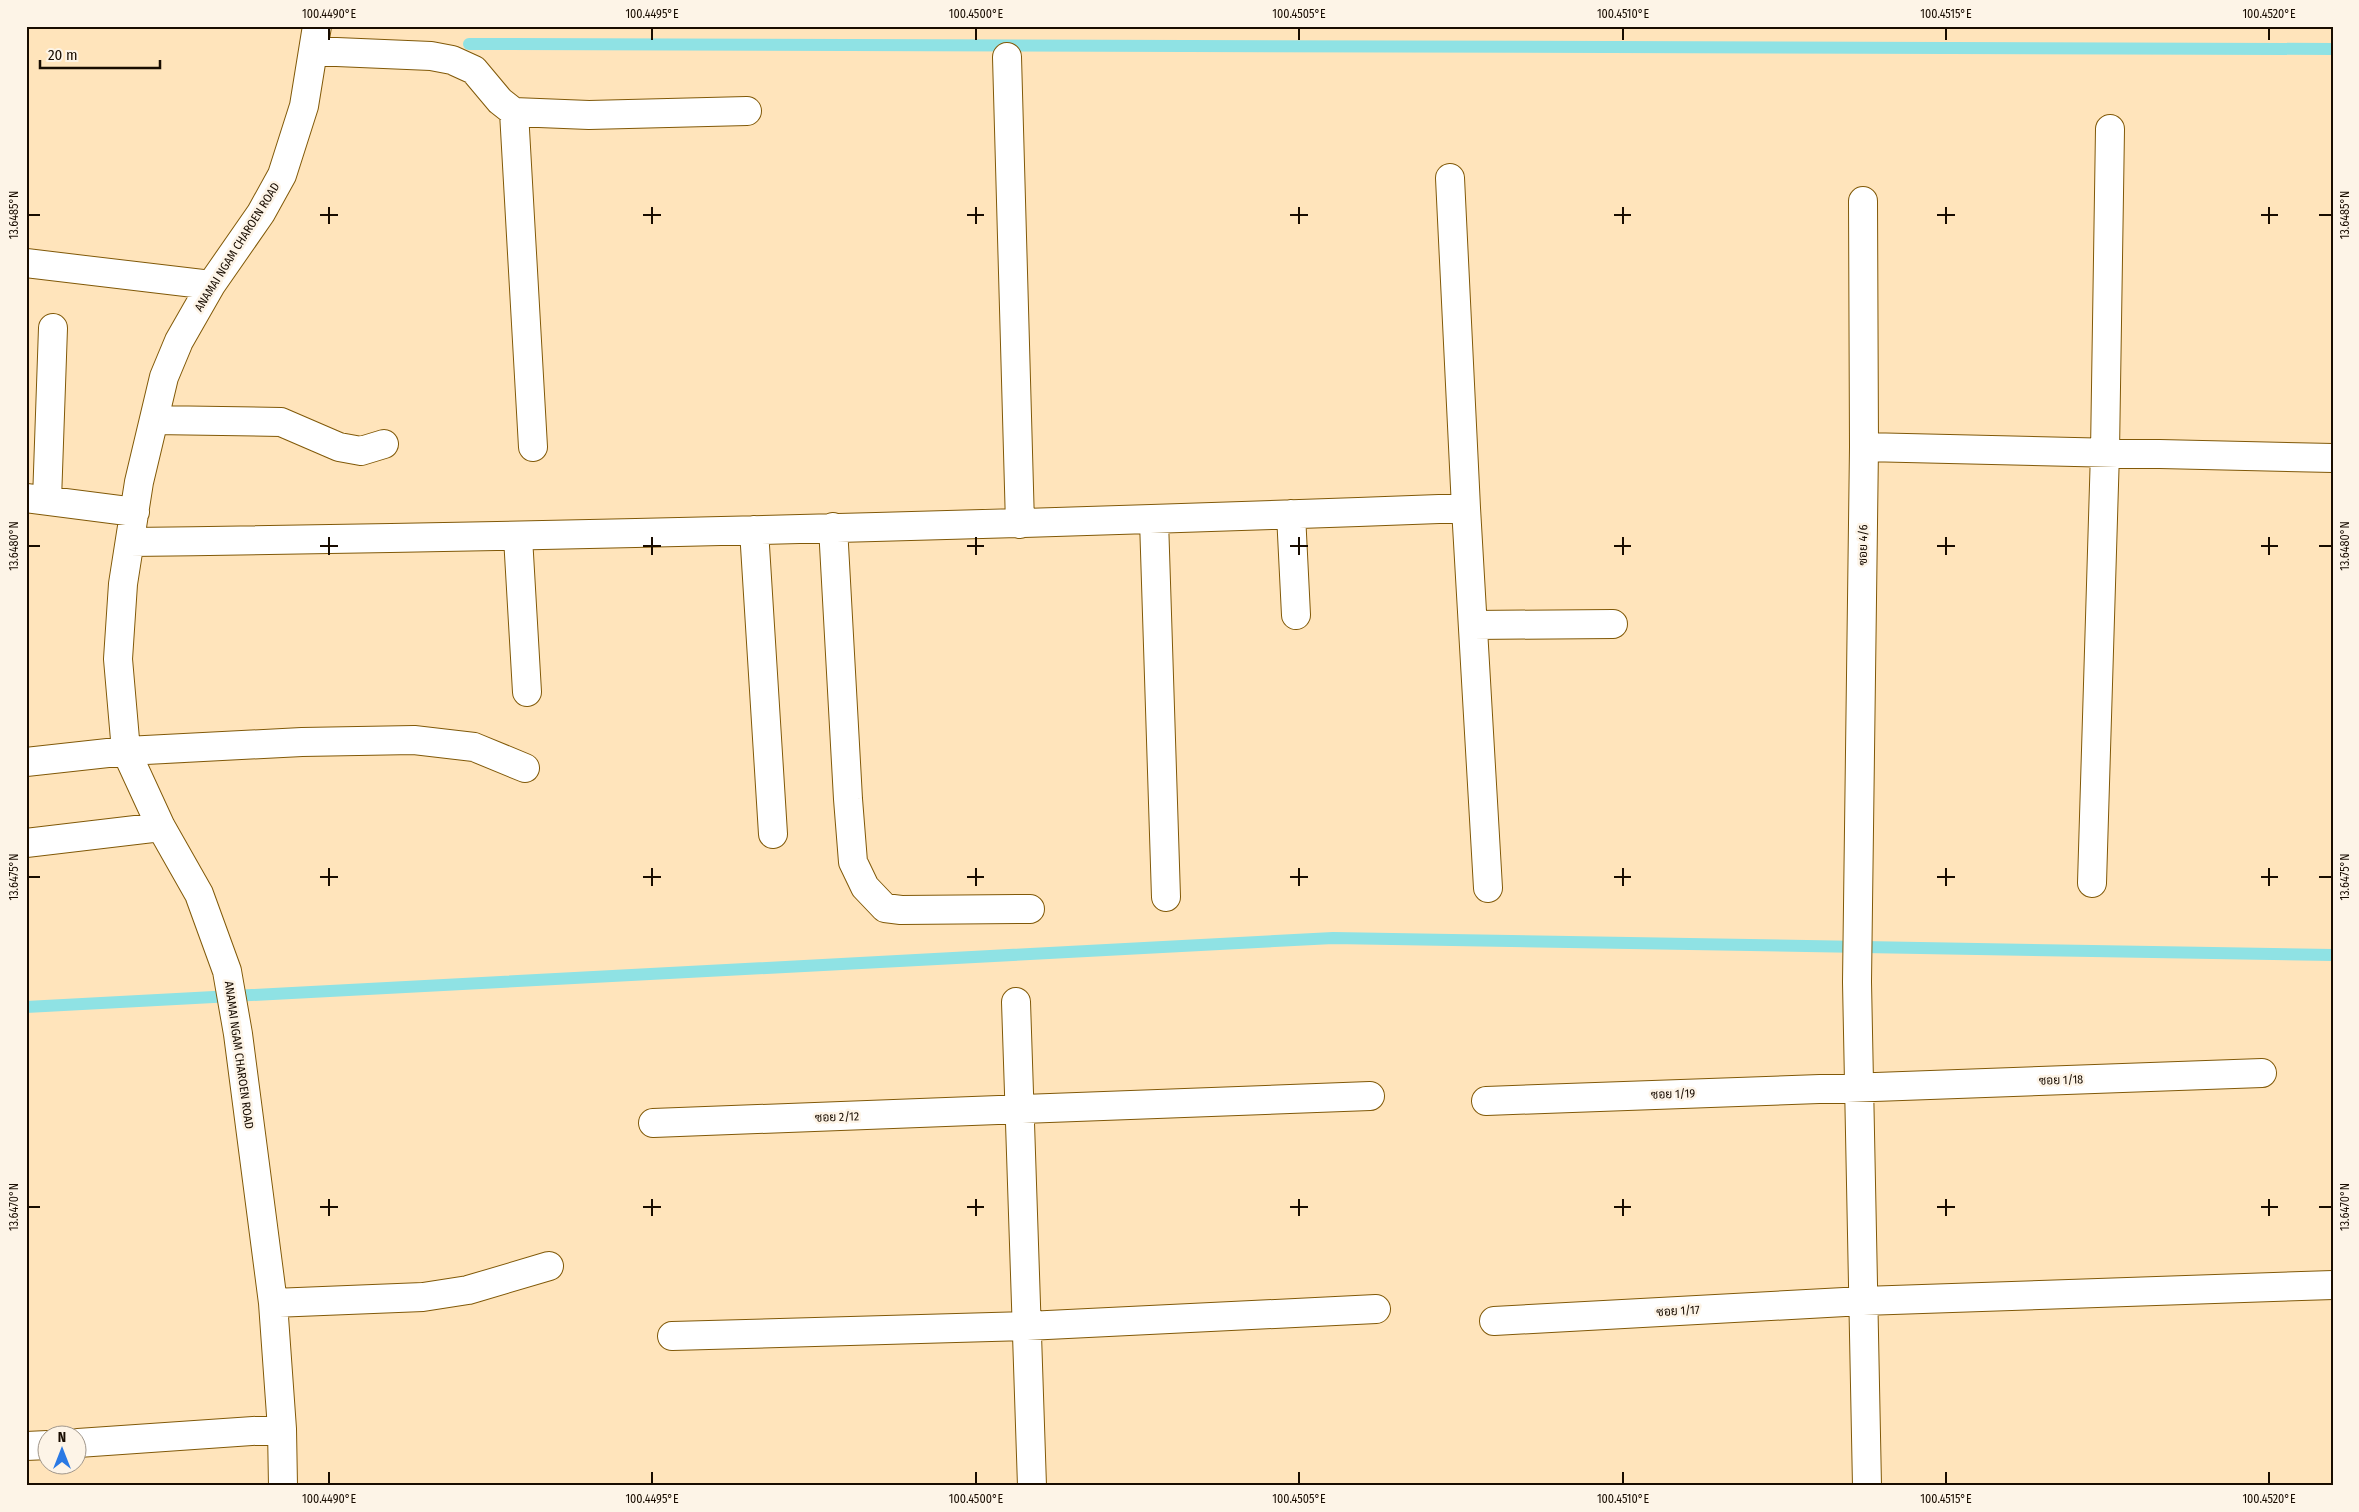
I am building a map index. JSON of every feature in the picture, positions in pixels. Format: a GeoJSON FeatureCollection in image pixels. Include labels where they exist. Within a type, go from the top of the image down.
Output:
{"type":"FeatureCollection","features":[{"type":"Feature","properties":{"kind":"street"},"geometry":{"type":"LineString","coordinates":[[315,38],[452,60],[474,70],[500,101],[514,112],[590,115],[747,111]]}},
{"type":"Feature","properties":{"kind":"street","name":"ANAMAI NGAM CHAROEN ROAD"},"geometry":{"type":"LineString","coordinates":[[283,1486],[282,1429],[272,1303],[238,1034],[227,971],[199,894],[161,827],[126,751],[118,659],[123,584],[139,482],[164,377],[179,341],[211,285],[261,213],[282,175],[304,106],[315,38]]}},
{"type":"Feature","properties":{"kind":"street"},"geometry":{"type":"LineString","coordinates":[[1007,57],[1020,524]]}},
{"type":"Feature","properties":{"kind":"street"},"geometry":{"type":"LineString","coordinates":[[514,112],[533,448]]}},
{"type":"Feature","properties":{"kind":"street"},"geometry":{"type":"LineString","coordinates":[[2092,883],[2104,452],[2110,129]]}},
{"type":"Feature","properties":{"kind":"street"},"geometry":{"type":"LineString","coordinates":[[1450,178],[1472,625],[1488,888]]}},
{"type":"Feature","properties":{"kind":"street","name":"ซอย 4/6"},"geometry":{"type":"LineString","coordinates":[[1863,201],[1864,447],[1857,982],[1867,1486]]}},
{"type":"Feature","properties":{"kind":"street"},"geometry":{"type":"LineString","coordinates":[[26,263],[211,285]]}},
{"type":"Feature","properties":{"kind":"street"},"geometry":{"type":"LineString","coordinates":[[53,328],[37,499],[135,512]]}},
{"type":"Feature","properties":{"kind":"street"},"geometry":{"type":"LineString","coordinates":[[154,420],[281,422],[339,447],[361,451],[384,444]]}},
{"type":"Feature","properties":{"kind":"street"},"geometry":{"type":"LineString","coordinates":[[1864,447],[2333,458]]}},
{"type":"Feature","properties":{"kind":"street"},"geometry":{"type":"LineString","coordinates":[[130,542],[518,537],[833,527],[1154,520],[1466,508]]}},
{"type":"Feature","properties":{"kind":"street"},"geometry":{"type":"LineString","coordinates":[[1291,514],[1296,615]]}},
{"type":"Feature","properties":{"kind":"street"},"geometry":{"type":"LineString","coordinates":[[1154,520],[1166,897]]}},
{"type":"Feature","properties":{"kind":"street"},"geometry":{"type":"LineString","coordinates":[[833,527],[848,808],[853,862],[865,887],[885,908],[901,910],[1030,908]]}},
{"type":"Feature","properties":{"kind":"street"},"geometry":{"type":"LineString","coordinates":[[754,530],[773,834]]}},
{"type":"Feature","properties":{"kind":"street"},"geometry":{"type":"LineString","coordinates":[[518,537],[527,692]]}},
{"type":"Feature","properties":{"kind":"street"},"geometry":{"type":"LineString","coordinates":[[1472,625],[1613,624]]}},
{"type":"Feature","properties":{"kind":"street"},"geometry":{"type":"LineString","coordinates":[[26,762],[126,751],[302,742],[414,740],[474,747],[526,768]]}},
{"type":"Feature","properties":{"kind":"street"},"geometry":{"type":"LineString","coordinates":[[26,843],[161,827]]}},
{"type":"Feature","properties":{"kind":"street"},"geometry":{"type":"LineString","coordinates":[[1016,1002],[1032,1486]]}},
{"type":"Feature","properties":{"kind":"street","name":"ซอย 1/18"},"geometry":{"type":"LineString","coordinates":[[1859,1086],[2262,1073]]}},
{"type":"Feature","properties":{"kind":"street","name":"ซอย 1/19"},"geometry":{"type":"LineString","coordinates":[[1486,1101],[1859,1086]]}},
{"type":"Feature","properties":{"kind":"street","name":"ซอย 2/12"},"geometry":{"type":"LineString","coordinates":[[653,1124],[1370,1096]]}},
{"type":"Feature","properties":{"kind":"street"},"geometry":{"type":"LineString","coordinates":[[272,1303],[423,1298],[468,1290],[549,1266]]}},
{"type":"Feature","properties":{"kind":"street","name":"ซอย 1/17"},"geometry":{"type":"LineString","coordinates":[[1494,1321],[1863,1301],[2333,1285]]}},
{"type":"Feature","properties":{"kind":"street"},"geometry":{"type":"LineString","coordinates":[[672,1336],[1028,1326],[1376,1309]]}},
{"type":"Feature","properties":{"kind":"street"},"geometry":{"type":"LineString","coordinates":[[88,1442],[282,1429]]}},
{"type":"Feature","properties":{"kind":"waterway"},"geometry":{"type":"LineString","coordinates":[[469,44],[2333,49]]}},
{"type":"Feature","properties":{"kind":"waterway"},"geometry":{"type":"LineString","coordinates":[[26,1007],[1333,938],[2333,955]]}}]}
